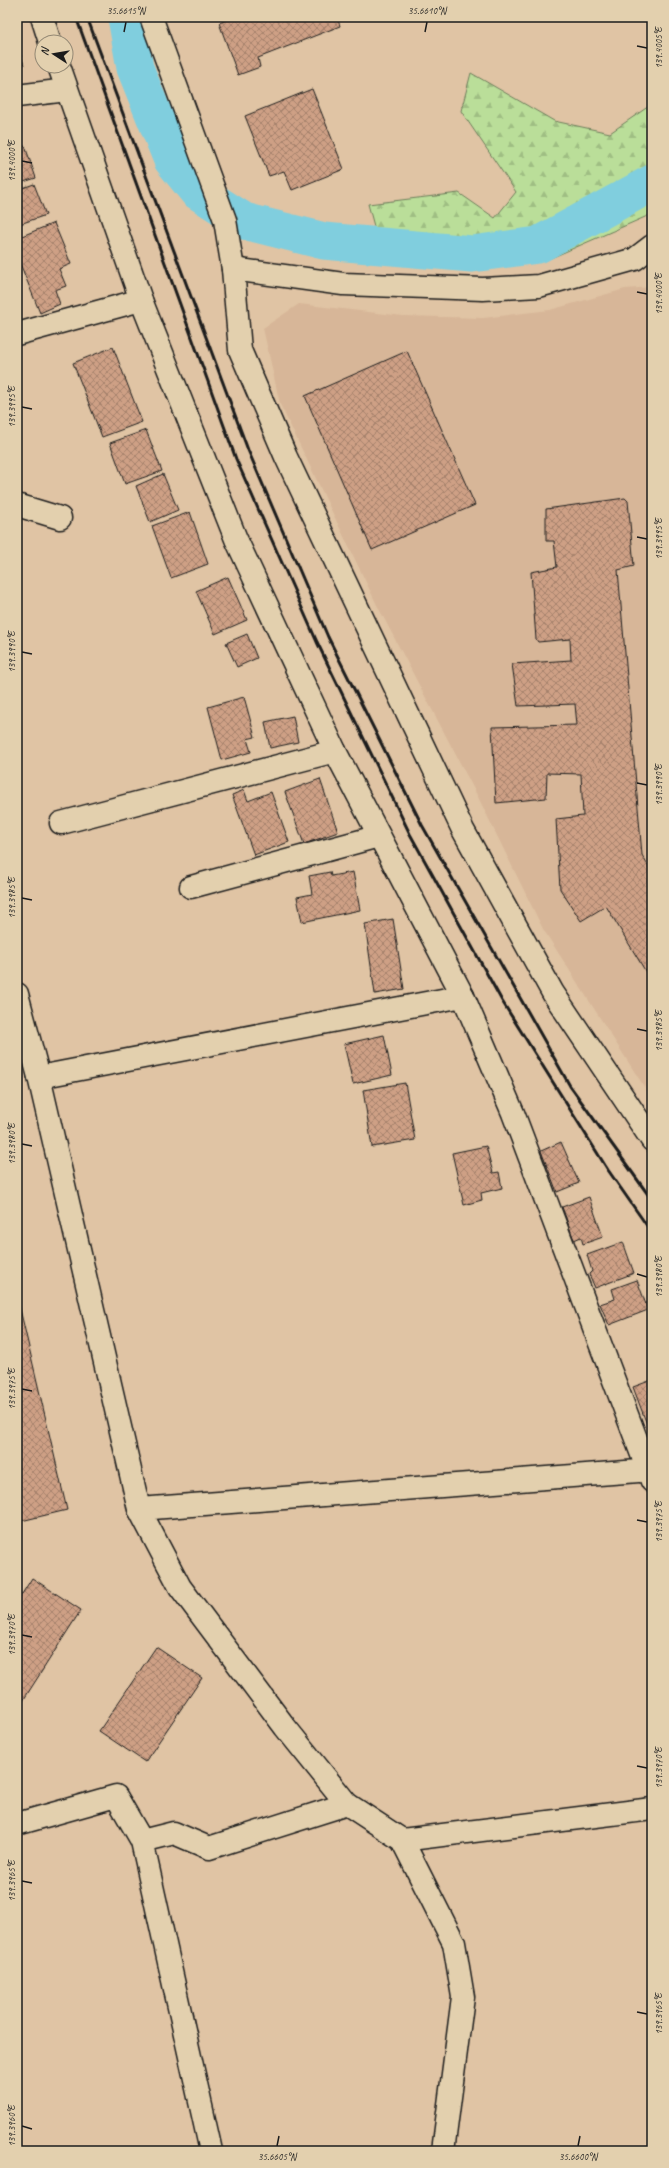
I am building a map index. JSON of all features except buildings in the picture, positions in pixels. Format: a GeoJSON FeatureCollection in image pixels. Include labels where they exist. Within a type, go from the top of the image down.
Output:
{"type":"FeatureCollection","features":[{"type":"Feature","properties":{"kind":"street"},"geometry":{"type":"LineString","coordinates":[[42,17],[47,34]]}},
{"type":"Feature","properties":{"kind":"street"},"geometry":{"type":"LineString","coordinates":[[151,17],[225,220],[233,269],[240,350],[286,457],[463,830],[553,993],[652,1140]]}},
{"type":"Feature","properties":{"kind":"street"},"geometry":{"type":"LineString","coordinates":[[62,74],[141,300],[236,539],[335,751],[463,996],[514,1112],[651,1474],[139,1509]]}},
{"type":"Feature","properties":{"kind":"street"},"geometry":{"type":"LineString","coordinates":[[17,96],[67,90]]}},
{"type":"Feature","properties":{"kind":"street"},"geometry":{"type":"LineString","coordinates":[[233,269],[343,284],[483,289],[532,287],[635,259],[652,246]]}},
{"type":"Feature","properties":{"kind":"street"},"geometry":{"type":"LineString","coordinates":[[17,334],[141,300]]}},
{"type":"Feature","properties":{"kind":"street"},"geometry":{"type":"LineString","coordinates":[[17,505],[60,518]]}},
{"type":"Feature","properties":{"kind":"street"},"geometry":{"type":"LineString","coordinates":[[61,823],[335,751]]}},
{"type":"Feature","properties":{"kind":"street"},"geometry":{"type":"LineString","coordinates":[[191,887],[379,836]]}},
{"type":"Feature","properties":{"kind":"street"},"geometry":{"type":"LineString","coordinates":[[17,994],[39,1077],[139,1509],[180,1586],[285,1727],[347,1804],[402,1840],[454,1943],[463,1997],[443,2151]]}},
{"type":"Feature","properties":{"kind":"street"},"geometry":{"type":"LineString","coordinates":[[39,1077],[463,996]]}},
{"type":"Feature","properties":{"kind":"street"},"geometry":{"type":"LineString","coordinates":[[17,1824],[116,1796],[142,1842],[211,2151]]}},
{"type":"Feature","properties":{"kind":"street"},"geometry":{"type":"LineString","coordinates":[[142,1842],[174,1833],[208,1848],[347,1804]]}},
{"type":"Feature","properties":{"kind":"street"},"geometry":{"type":"LineString","coordinates":[[402,1840],[652,1809]]}},
{"type":"Feature","properties":{"kind":"shaded area"},"geometry":{"type":"Polygon","coordinates":[[[652,287],[652,1099],[543,929],[478,797],[377,605],[280,404],[263,328],[299,304],[403,316],[483,318],[550,310],[625,289],[652,287]]]}},
{"type":"Feature","properties":{"kind":"green space"},"geometry":{"type":"Polygon","coordinates":[[[471,73],[554,121],[610,133],[652,104],[652,214],[551,258],[384,263],[368,204],[459,193],[495,218],[516,192],[461,111],[471,73]]]}},
{"type":"Feature","properties":{"kind":"waterway"},"geometry":{"type":"LineString","coordinates":[[126,17],[135,68],[172,160],[197,191],[244,221],[324,241],[472,254],[538,245],[652,183]]}},
{"type":"Feature","properties":{"kind":"railway"},"geometry":{"type":"LineString","coordinates":[[76,17],[236,459],[317,642],[410,834],[502,1001],[608,1170],[652,1233]]}},
{"type":"Feature","properties":{"kind":"railway"},"geometry":{"type":"LineString","coordinates":[[87,17],[248,450],[328,637],[422,825],[570,1086],[652,1200]]}}]}
